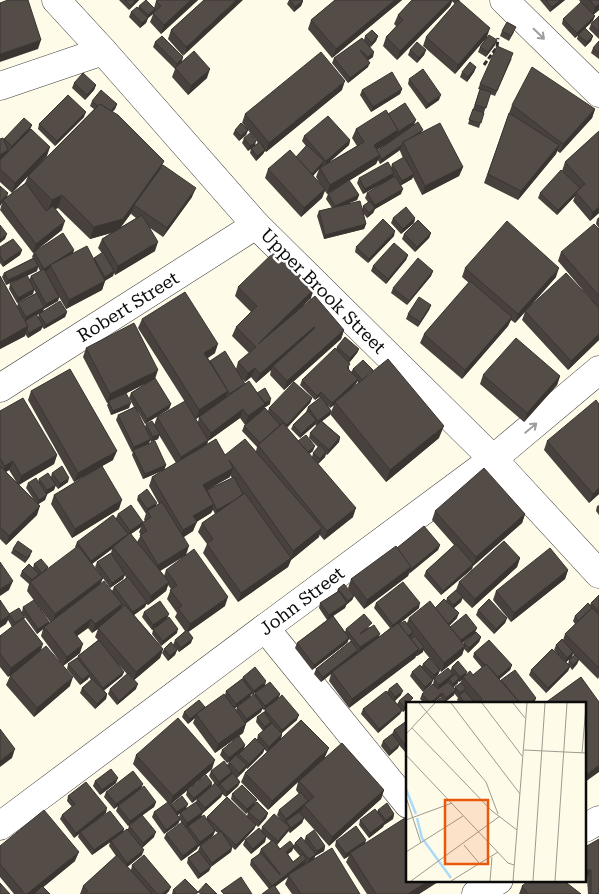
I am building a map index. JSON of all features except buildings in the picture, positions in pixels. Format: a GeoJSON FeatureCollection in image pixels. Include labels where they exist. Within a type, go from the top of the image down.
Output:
{"type":"FeatureCollection","features":[{"type":"Feature","properties":{"kind":"street","name":"Upper Brook Street"},"geometry":{"type":"LineString","coordinates":[[56,0],[256,225],[493,459],[599,574]]}},
{"type":"Feature","properties":{"kind":"street"},"geometry":{"type":"LineString","coordinates":[[504,0],[599,93]]}},
{"type":"Feature","properties":{"kind":"street"},"geometry":{"type":"LineString","coordinates":[[0,86],[103,51]]}},
{"type":"Feature","properties":{"kind":"street","name":"Robert Street"},"geometry":{"type":"LineString","coordinates":[[0,388],[256,225]]}},
{"type":"Feature","properties":{"kind":"street","name":"John Street"},"geometry":{"type":"LineString","coordinates":[[0,826],[493,459],[599,370]]}},
{"type":"Feature","properties":{"kind":"street"},"geometry":{"type":"LineString","coordinates":[[265,628],[406,802]]}},
{"type":"Feature","properties":{"kind":"street"},"geometry":{"type":"LineString","coordinates":[[586,827],[599,820]]}}]}
